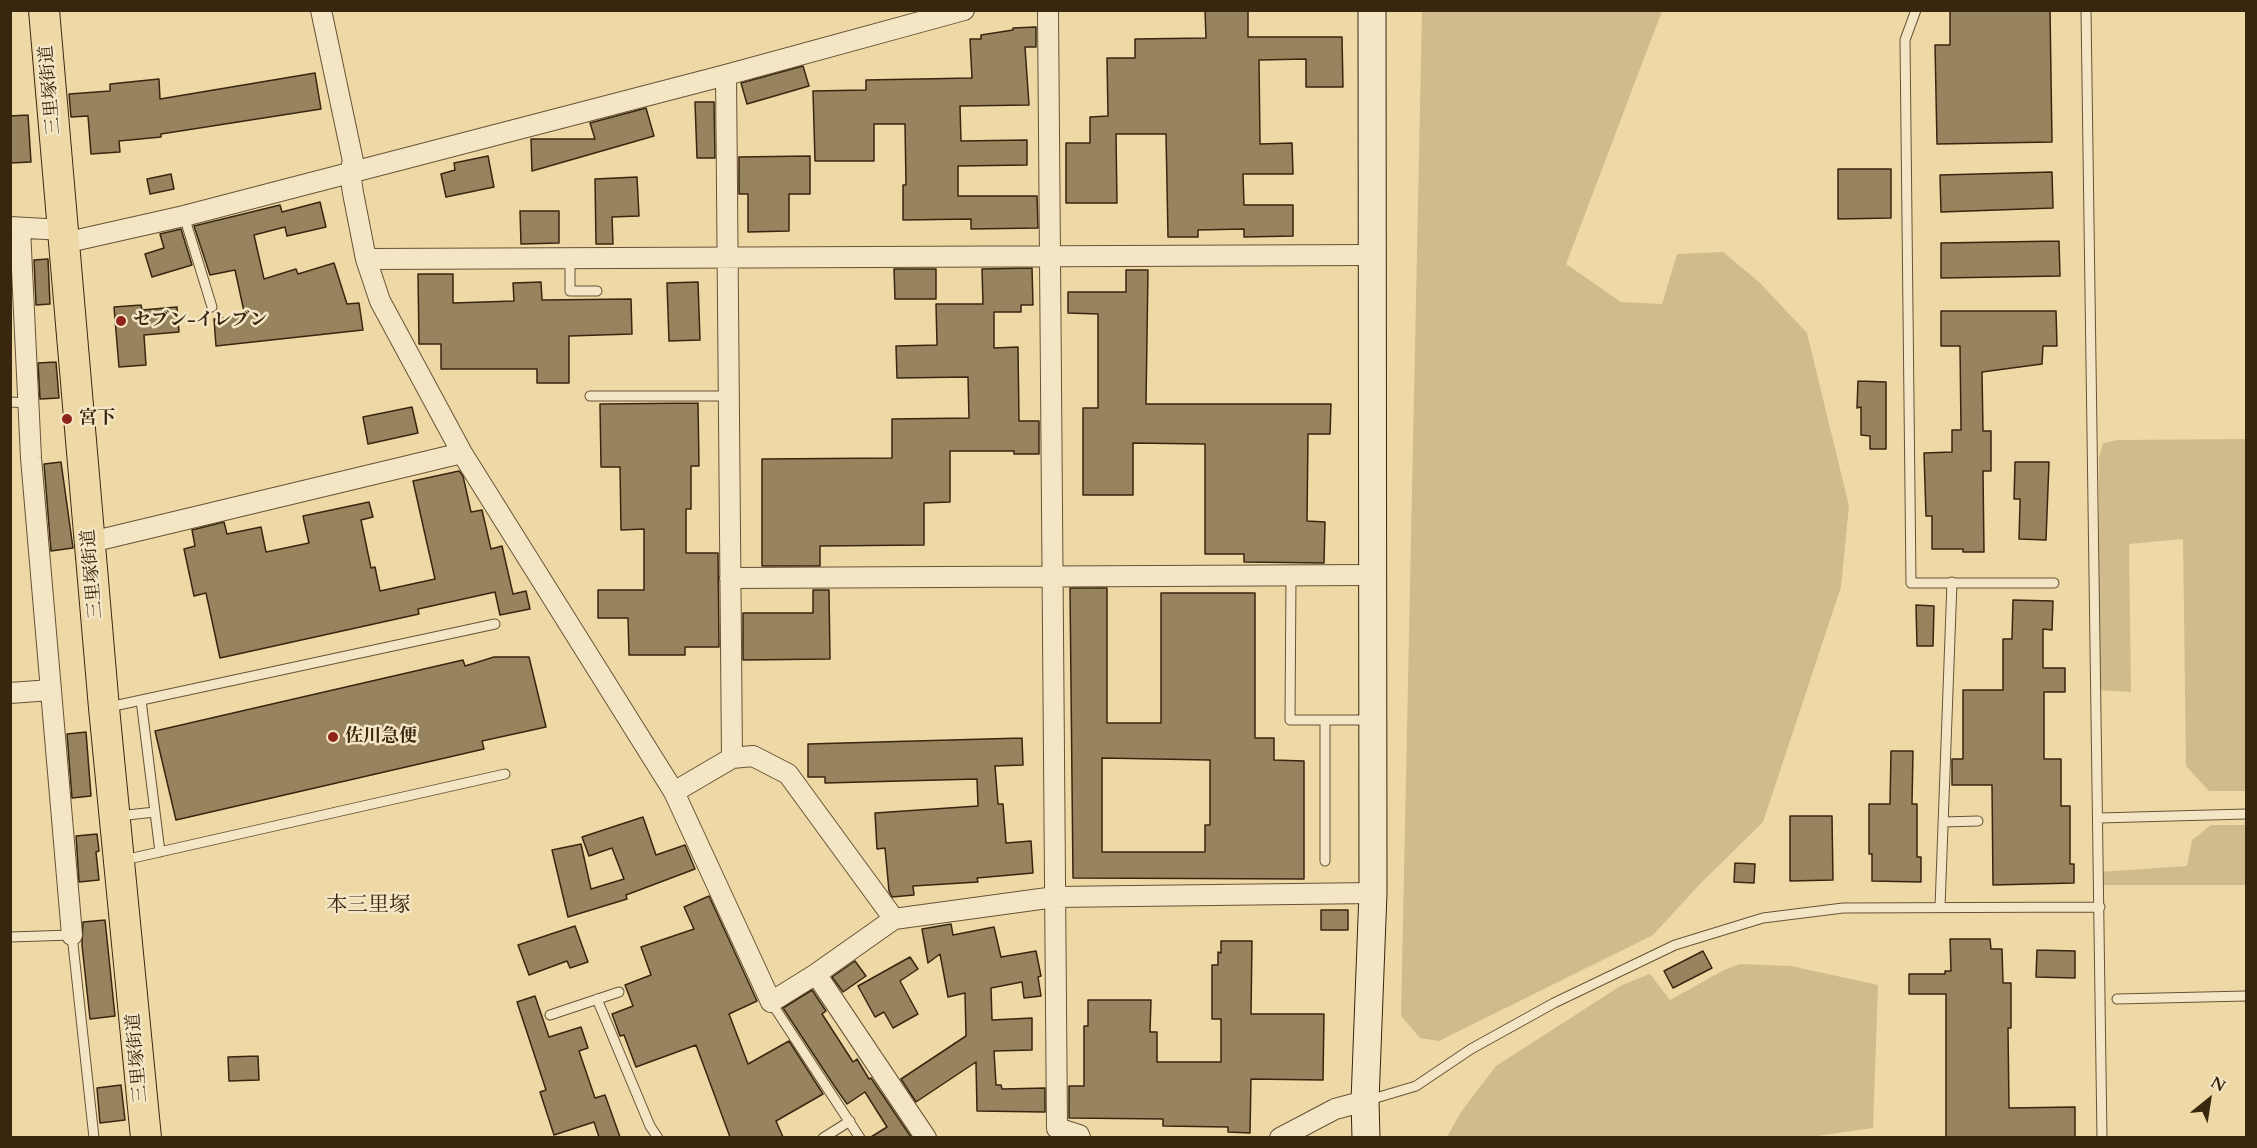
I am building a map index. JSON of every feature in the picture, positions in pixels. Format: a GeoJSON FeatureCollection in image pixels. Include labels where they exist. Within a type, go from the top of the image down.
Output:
{"type":"FeatureCollection","features":[{"type":"Feature","properties":{"kind":"main road","name":"三里塚街道"},"geometry":{"type":"LineString","coordinates":[[44,10],[104,708],[146,1137]]}},
{"type":"Feature","properties":{"kind":"street"},"geometry":{"type":"LineString","coordinates":[[321,10],[353,161],[350,172],[366,259],[380,301],[462,453],[674,792],[771,1002],[816,974],[894,919],[1055,897],[1373,893]]}},
{"type":"Feature","properties":{"kind":"street"},"geometry":{"type":"LineString","coordinates":[[72,935],[31,458],[20,402],[15,228],[64,236],[184,216],[726,75],[964,10]]}},
{"type":"Feature","properties":{"kind":"street"},"geometry":{"type":"LineString","coordinates":[[1048,10],[1057,1128],[1080,1137]]}},
{"type":"Feature","properties":{"kind":"street"},"geometry":{"type":"LineString","coordinates":[[1366,1137],[1365,1101],[1373,893],[1372,10]]}},
{"type":"Feature","properties":{"kind":"street"},"geometry":{"type":"LineString","coordinates":[[726,75],[732,758]]}},
{"type":"Feature","properties":{"kind":"street"},"geometry":{"type":"LineString","coordinates":[[366,259],[1372,255]]}},
{"type":"Feature","properties":{"kind":"street"},"geometry":{"type":"LineString","coordinates":[[91,542],[462,453]]}},
{"type":"Feature","properties":{"kind":"street"},"geometry":{"type":"LineString","coordinates":[[730,578],[1371,575]]}},
{"type":"Feature","properties":{"kind":"street"},"geometry":{"type":"LineString","coordinates":[[10,693],[51,690]]}},
{"type":"Feature","properties":{"kind":"street"},"geometry":{"type":"LineString","coordinates":[[674,792],[732,758],[753,756],[788,774],[894,919]]}},
{"type":"Feature","properties":{"kind":"street"},"geometry":{"type":"LineString","coordinates":[[816,974],[926,1137]]}},
{"type":"Feature","properties":{"kind":"street"},"geometry":{"type":"LineString","coordinates":[[1280,1137],[1335,1109],[1365,1101]]}},
{"type":"Feature","properties":{"kind":"lane"},"geometry":{"type":"LineString","coordinates":[[1916,10],[1905,40],[1911,583],[2054,583]]}},
{"type":"Feature","properties":{"kind":"lane"},"geometry":{"type":"LineString","coordinates":[[2086,10],[2102,1137]]}},
{"type":"Feature","properties":{"kind":"lane"},"geometry":{"type":"LineString","coordinates":[[184,216],[212,307]]}},
{"type":"Feature","properties":{"kind":"lane"},"geometry":{"type":"LineString","coordinates":[[570,258],[570,291],[597,291]]}},
{"type":"Feature","properties":{"kind":"lane"},"geometry":{"type":"LineString","coordinates":[[590,396],[729,396]]}},
{"type":"Feature","properties":{"kind":"lane"},"geometry":{"type":"LineString","coordinates":[[1291,576],[1290,720],[1372,720]]}},
{"type":"Feature","properties":{"kind":"lane"},"geometry":{"type":"LineString","coordinates":[[1940,907],[1952,582]]}},
{"type":"Feature","properties":{"kind":"lane"},"geometry":{"type":"LineString","coordinates":[[104,708],[495,624]]}},
{"type":"Feature","properties":{"kind":"lane"},"geometry":{"type":"LineString","coordinates":[[141,700],[160,852]]}},
{"type":"Feature","properties":{"kind":"lane"},"geometry":{"type":"LineString","coordinates":[[1325,720],[1325,861]]}},
{"type":"Feature","properties":{"kind":"lane"},"geometry":{"type":"LineString","coordinates":[[120,861],[505,774]]}},
{"type":"Feature","properties":{"kind":"lane"},"geometry":{"type":"LineString","coordinates":[[116,817],[155,812]]}},
{"type":"Feature","properties":{"kind":"lane"},"geometry":{"type":"LineString","coordinates":[[2099,818],[2247,814]]}},
{"type":"Feature","properties":{"kind":"lane"},"geometry":{"type":"LineString","coordinates":[[1943,822],[1978,820]]}},
{"type":"Feature","properties":{"kind":"lane"},"geometry":{"type":"LineString","coordinates":[[1365,1101],[1416,1086],[1482,1043],[1554,1004],[1675,945],[1763,918],[1843,908],[2100,907]]}},
{"type":"Feature","properties":{"kind":"lane"},"geometry":{"type":"LineString","coordinates":[[10,937],[72,935],[94,1137]]}},
{"type":"Feature","properties":{"kind":"lane"},"geometry":{"type":"LineString","coordinates":[[550,1015],[619,992]]}},
{"type":"Feature","properties":{"kind":"lane"},"geometry":{"type":"LineString","coordinates":[[2117,999],[2247,996]]}},
{"type":"Feature","properties":{"kind":"lane"},"geometry":{"type":"LineString","coordinates":[[597,999],[650,1126],[658,1137]]}},
{"type":"Feature","properties":{"kind":"lane"},"geometry":{"type":"LineString","coordinates":[[771,1002],[860,1137]]}},
{"type":"Feature","properties":{"kind":"lane"},"geometry":{"type":"LineString","coordinates":[[823,1137],[850,1121]]}},
{"type":"Feature","properties":{"kind":"shaded area"},"geometry":{"type":"Polygon","coordinates":[[[1422,11],[1662,11],[1566,264],[1621,302],[1662,304],[1677,254],[1723,252],[1759,282],[1807,333],[1849,506],[1841,587],[1763,822],[1701,883],[1653,935],[1439,1041],[1420,1038],[1401,1016],[1422,11]]]}},
{"type":"Feature","properties":{"kind":"shaded area"},"geometry":{"type":"Polygon","coordinates":[[[2246,439],[2246,791],[2209,791],[2186,766],[2183,539],[2129,544],[2131,692],[2098,690],[2099,458],[2103,443],[2118,440],[2246,439]]]}},
{"type":"Feature","properties":{"kind":"shaded area"},"geometry":{"type":"Polygon","coordinates":[[[2211,825],[2246,825],[2246,885],[2100,885],[2099,872],[2187,866],[2192,840],[2211,825]]]}},
{"type":"Feature","properties":{"kind":"shaded area"},"geometry":{"type":"Polygon","coordinates":[[[1740,964],[1791,966],[1878,985],[1873,1128],[1803,1138],[1447,1137],[1461,1112],[1496,1066],[1622,985],[1650,974],[1670,1000],[1724,970],[1740,964]]]}},
{"type":"Feature","properties":{"kind":"building"},"geometry":{"type":"Polygon","coordinates":[[[1205,10],[1248,10],[1248,37],[1342,37],[1343,87],[1306,87],[1306,59],[1259,60],[1260,144],[1292,143],[1293,174],[1243,174],[1244,205],[1293,205],[1293,236],[1244,237],[1244,229],[1198,230],[1198,237],[1168,237],[1166,134],[1116,134],[1117,203],[1066,203],[1066,143],[1090,143],[1090,117],[1108,116],[1107,58],[1135,58],[1135,39],[1206,38],[1205,10]]]}},
{"type":"Feature","properties":{"kind":"building"},"geometry":{"type":"Polygon","coordinates":[[[1950,10],[2050,10],[2052,142],[1937,144],[1935,45],[1950,45],[1950,10]]]}},
{"type":"Feature","properties":{"kind":"building"},"geometry":{"type":"Polygon","coordinates":[[[1036,27],[1036,47],[1025,47],[1029,105],[960,106],[961,141],[1027,140],[1027,165],[958,166],[958,196],[1037,196],[1038,228],[971,229],[971,219],[903,220],[903,185],[906,185],[905,124],[874,124],[874,161],[815,161],[813,91],[866,90],[866,80],[972,78],[970,39],[981,39],[981,35],[1013,30],[1013,28],[1036,27]]]}},
{"type":"Feature","properties":{"kind":"building"},"geometry":{"type":"Polygon","coordinates":[[[803,66],[809,86],[747,104],[741,83],[803,66]]]}},
{"type":"Feature","properties":{"kind":"building"},"geometry":{"type":"Polygon","coordinates":[[[315,73],[321,109],[161,134],[161,137],[119,141],[120,152],[91,154],[88,116],[71,117],[69,94],[110,91],[110,84],[159,79],[160,99],[315,73]]]}},
{"type":"Feature","properties":{"kind":"building"},"geometry":{"type":"Polygon","coordinates":[[[695,102],[714,102],[715,158],[697,158],[695,102]]]}},
{"type":"Feature","properties":{"kind":"building"},"geometry":{"type":"Polygon","coordinates":[[[646,108],[654,136],[532,171],[531,139],[595,139],[590,123],[646,108]]]}},
{"type":"Feature","properties":{"kind":"building"},"geometry":{"type":"Polygon","coordinates":[[[28,115],[31,162],[10,163],[10,116],[28,115]]]}},
{"type":"Feature","properties":{"kind":"building"},"geometry":{"type":"Polygon","coordinates":[[[488,156],[494,187],[446,197],[441,174],[455,170],[454,163],[488,156]]]}},
{"type":"Feature","properties":{"kind":"building"},"geometry":{"type":"Polygon","coordinates":[[[810,156],[810,194],[789,194],[789,231],[748,232],[748,194],[739,194],[739,157],[810,156]]]}},
{"type":"Feature","properties":{"kind":"building"},"geometry":{"type":"Polygon","coordinates":[[[1838,169],[1891,169],[1891,218],[1838,219],[1838,169]]]}},
{"type":"Feature","properties":{"kind":"building"},"geometry":{"type":"Polygon","coordinates":[[[2052,172],[2053,208],[1941,212],[1940,175],[2052,172]]]}},
{"type":"Feature","properties":{"kind":"building"},"geometry":{"type":"Polygon","coordinates":[[[171,174],[174,189],[150,194],[147,179],[171,174]]]}},
{"type":"Feature","properties":{"kind":"building"},"geometry":{"type":"Polygon","coordinates":[[[637,177],[639,216],[612,217],[613,244],[596,244],[595,179],[637,177]]]}},
{"type":"Feature","properties":{"kind":"building"},"geometry":{"type":"Polygon","coordinates":[[[320,202],[326,227],[287,236],[285,227],[254,235],[264,279],[296,269],[298,274],[334,263],[347,304],[359,303],[363,330],[216,346],[214,319],[245,316],[235,270],[210,275],[194,226],[280,205],[282,212],[320,202]]]}},
{"type":"Feature","properties":{"kind":"building"},"geometry":{"type":"Polygon","coordinates":[[[520,211],[559,211],[559,243],[521,244],[520,211]]]}},
{"type":"Feature","properties":{"kind":"building"},"geometry":{"type":"Polygon","coordinates":[[[181,229],[192,265],[152,277],[145,254],[164,248],[160,234],[181,229]]]}},
{"type":"Feature","properties":{"kind":"building"},"geometry":{"type":"Polygon","coordinates":[[[2059,241],[2060,276],[1941,278],[1941,243],[2059,241]]]}},
{"type":"Feature","properties":{"kind":"building"},"geometry":{"type":"Polygon","coordinates":[[[48,259],[50,304],[36,305],[34,260],[48,259]]]}},
{"type":"Feature","properties":{"kind":"building"},"geometry":{"type":"Polygon","coordinates":[[[1032,268],[1033,305],[1021,305],[1021,312],[994,312],[994,348],[1018,347],[1019,421],[1039,421],[1039,454],[1014,454],[1014,451],[950,451],[950,502],[924,503],[924,545],[820,546],[820,566],[762,566],[762,459],[892,458],[892,419],[969,418],[968,377],[897,378],[896,346],[937,345],[936,304],[983,304],[982,269],[1032,268]]]}},
{"type":"Feature","properties":{"kind":"building"},"geometry":{"type":"Polygon","coordinates":[[[894,269],[936,269],[936,299],[895,299],[894,269]]]}},
{"type":"Feature","properties":{"kind":"building"},"geometry":{"type":"Polygon","coordinates":[[[1126,270],[1148,270],[1146,404],[1331,404],[1330,434],[1308,434],[1307,521],[1325,522],[1324,563],[1244,562],[1244,554],[1205,554],[1205,444],[1133,443],[1133,495],[1083,495],[1083,408],[1098,408],[1098,314],[1068,313],[1068,292],[1126,292],[1126,270]]]}},
{"type":"Feature","properties":{"kind":"building"},"geometry":{"type":"Polygon","coordinates":[[[418,274],[453,274],[453,303],[514,301],[513,283],[541,282],[542,300],[631,299],[632,334],[569,336],[569,383],[537,383],[537,369],[441,369],[441,344],[419,344],[418,274]]]}},
{"type":"Feature","properties":{"kind":"building"},"geometry":{"type":"Polygon","coordinates":[[[698,282],[700,340],[669,341],[667,283],[698,282]]]}},
{"type":"Feature","properties":{"kind":"building"},"geometry":{"type":"Polygon","coordinates":[[[141,305],[142,310],[177,307],[179,332],[144,335],[146,365],[119,367],[114,307],[141,305]]]}},
{"type":"Feature","properties":{"kind":"building"},"geometry":{"type":"Polygon","coordinates":[[[1941,311],[2056,311],[2057,346],[2043,346],[2042,364],[1982,372],[1983,431],[1991,431],[1991,471],[1983,471],[1984,552],[1932,549],[1932,516],[1926,516],[1924,453],[1952,452],[1952,430],[1961,430],[1960,346],[1941,346],[1941,311]]]}},
{"type":"Feature","properties":{"kind":"building"},"geometry":{"type":"Polygon","coordinates":[[[56,362],[59,398],[40,399],[38,363],[56,362]]]}},
{"type":"Feature","properties":{"kind":"building"},"geometry":{"type":"Polygon","coordinates":[[[1858,381],[1886,382],[1886,449],[1870,449],[1870,436],[1861,435],[1861,407],[1857,408],[1858,381]]]}},
{"type":"Feature","properties":{"kind":"building"},"geometry":{"type":"Polygon","coordinates":[[[698,403],[699,466],[691,466],[691,509],[686,509],[686,553],[718,553],[719,647],[685,647],[685,655],[629,655],[628,618],[598,618],[598,590],[644,590],[644,529],[621,530],[620,467],[601,467],[600,404],[698,403]]]}},
{"type":"Feature","properties":{"kind":"building"},"geometry":{"type":"Polygon","coordinates":[[[412,407],[418,433],[368,444],[363,417],[412,407]]]}},
{"type":"Feature","properties":{"kind":"building"},"geometry":{"type":"Polygon","coordinates":[[[61,462],[73,548],[51,551],[44,464],[61,462]]]}},
{"type":"Feature","properties":{"kind":"building"},"geometry":{"type":"Polygon","coordinates":[[[2015,462],[2049,462],[2046,540],[2019,539],[2020,499],[2014,499],[2015,462]]]}},
{"type":"Feature","properties":{"kind":"building"},"geometry":{"type":"Polygon","coordinates":[[[459,471],[463,476],[471,512],[482,510],[491,549],[502,546],[513,594],[526,591],[530,609],[500,615],[495,592],[418,609],[419,614],[220,658],[206,593],[194,596],[184,549],[195,546],[192,530],[224,522],[227,534],[261,527],[266,552],[309,543],[303,516],[369,502],[373,517],[361,520],[371,568],[375,567],[380,591],[435,579],[413,481],[459,471]]]}},
{"type":"Feature","properties":{"kind":"building"},"geometry":{"type":"Polygon","coordinates":[[[1070,588],[1107,588],[1107,723],[1161,723],[1161,593],[1255,593],[1255,738],[1274,738],[1274,760],[1304,761],[1304,879],[1073,878],[1070,588]],[[1102,758],[1102,852],[1205,852],[1205,825],[1210,825],[1210,760],[1102,758]]]}},
{"type":"Feature","properties":{"kind":"building"},"geometry":{"type":"Polygon","coordinates":[[[813,590],[829,590],[830,659],[743,660],[743,613],[813,613],[813,590]]]}},
{"type":"Feature","properties":{"kind":"building"},"geometry":{"type":"Polygon","coordinates":[[[2013,600],[2053,601],[2052,630],[2043,629],[2043,668],[2065,668],[2065,692],[2044,692],[2044,759],[2061,759],[2061,806],[2070,806],[2070,864],[2074,864],[2074,883],[1993,885],[1992,785],[1952,785],[1952,759],[1963,759],[1963,690],[2003,690],[2003,639],[2012,639],[2013,600]]]}},
{"type":"Feature","properties":{"kind":"building"},"geometry":{"type":"Polygon","coordinates":[[[1916,605],[1934,606],[1933,646],[1917,646],[1916,605]]]}},
{"type":"Feature","properties":{"kind":"building"},"geometry":{"type":"Polygon","coordinates":[[[494,657],[529,657],[546,727],[482,741],[484,749],[176,820],[155,731],[463,660],[465,666],[494,657]]]}},
{"type":"Feature","properties":{"kind":"building"},"geometry":{"type":"Polygon","coordinates":[[[86,732],[91,796],[72,798],[67,734],[86,732]]]}},
{"type":"Feature","properties":{"kind":"building"},"geometry":{"type":"Polygon","coordinates":[[[1022,738],[1023,765],[995,766],[998,804],[1003,804],[1006,843],[1031,841],[1033,873],[977,878],[978,882],[913,886],[914,895],[892,897],[889,891],[885,848],[877,849],[875,813],[978,806],[977,779],[825,783],[825,777],[808,777],[808,744],[1022,738]]]}},
{"type":"Feature","properties":{"kind":"building"},"geometry":{"type":"Polygon","coordinates":[[[1891,751],[1913,751],[1912,804],[1917,804],[1917,857],[1921,857],[1921,882],[1872,881],[1872,854],[1869,854],[1869,804],[1890,804],[1891,751]]]}},
{"type":"Feature","properties":{"kind":"building"},"geometry":{"type":"Polygon","coordinates":[[[1790,816],[1832,816],[1833,880],[1790,881],[1790,816]]]}},
{"type":"Feature","properties":{"kind":"building"},"geometry":{"type":"Polygon","coordinates":[[[643,817],[656,855],[685,845],[695,869],[626,895],[627,899],[568,917],[552,850],[581,844],[591,889],[624,879],[612,848],[589,856],[582,837],[643,817]]]}},
{"type":"Feature","properties":{"kind":"building"},"geometry":{"type":"Polygon","coordinates":[[[97,834],[99,880],[79,882],[76,836],[97,834]]]}},
{"type":"Feature","properties":{"kind":"building"},"geometry":{"type":"Polygon","coordinates":[[[1735,863],[1755,864],[1754,883],[1734,882],[1735,863]]]}},
{"type":"Feature","properties":{"kind":"building"},"geometry":{"type":"Polygon","coordinates":[[[709,896],[757,1001],[729,1014],[748,1064],[789,1041],[823,1094],[776,1121],[783,1137],[730,1137],[696,1045],[636,1067],[624,1035],[620,1036],[612,1014],[633,1006],[625,985],[651,975],[641,947],[694,929],[684,907],[709,896]]]}},
{"type":"Feature","properties":{"kind":"building"},"geometry":{"type":"Polygon","coordinates":[[[1321,910],[1348,910],[1348,930],[1321,930],[1321,910]]]}},
{"type":"Feature","properties":{"kind":"building"},"geometry":{"type":"Polygon","coordinates":[[[105,920],[115,1016],[90,1019],[82,945],[83,922],[105,920]]]}},
{"type":"Feature","properties":{"kind":"building"},"geometry":{"type":"Polygon","coordinates":[[[951,924],[953,935],[994,927],[1001,957],[1036,951],[1041,976],[1038,977],[1041,996],[1024,998],[1022,982],[991,988],[992,1020],[1032,1018],[1032,1050],[994,1051],[996,1085],[1001,1085],[1002,1089],[1045,1088],[1045,1112],[977,1111],[976,1062],[916,1102],[901,1079],[966,1036],[965,993],[948,997],[940,954],[928,963],[922,929],[951,924]]]}},
{"type":"Feature","properties":{"kind":"building"},"geometry":{"type":"Polygon","coordinates":[[[575,926],[588,962],[570,968],[567,961],[529,975],[518,945],[575,926]]]}},
{"type":"Feature","properties":{"kind":"building"},"geometry":{"type":"Polygon","coordinates":[[[1950,939],[1990,939],[1991,949],[2002,949],[2003,983],[2011,983],[2011,1028],[2008,1028],[2009,1108],[2075,1107],[2075,1137],[1946,1137],[1946,994],[1909,994],[1909,974],[1945,974],[1945,971],[1951,971],[1950,939]]]}},
{"type":"Feature","properties":{"kind":"building"},"geometry":{"type":"Polygon","coordinates":[[[1221,941],[1252,941],[1251,1014],[1324,1014],[1323,1080],[1251,1079],[1250,1133],[1228,1132],[1228,1127],[1163,1126],[1163,1119],[1069,1118],[1069,1086],[1084,1086],[1084,1026],[1088,1026],[1088,1000],[1151,1000],[1150,1032],[1157,1032],[1157,1062],[1221,1062],[1221,1019],[1212,1019],[1212,965],[1218,965],[1221,941]]]}},
{"type":"Feature","properties":{"kind":"building"},"geometry":{"type":"Polygon","coordinates":[[[2037,950],[2075,951],[2075,978],[2036,977],[2037,950]]]}},
{"type":"Feature","properties":{"kind":"building"},"geometry":{"type":"Polygon","coordinates":[[[1703,951],[1712,968],[1673,988],[1664,971],[1703,951]]]}},
{"type":"Feature","properties":{"kind":"building"},"geometry":{"type":"Polygon","coordinates":[[[910,957],[918,969],[900,981],[918,1014],[893,1028],[884,1012],[875,1017],[858,986],[910,957]]]}},
{"type":"Feature","properties":{"kind":"building"},"geometry":{"type":"Polygon","coordinates":[[[855,961],[866,976],[843,992],[832,977],[855,961]]]}},
{"type":"Feature","properties":{"kind":"building"},"geometry":{"type":"Polygon","coordinates":[[[812,990],[826,1011],[822,1014],[853,1062],[857,1059],[911,1137],[871,1137],[887,1127],[865,1092],[847,1104],[835,1087],[783,1008],[812,990]]]}},
{"type":"Feature","properties":{"kind":"building"},"geometry":{"type":"Polygon","coordinates":[[[535,996],[549,1037],[581,1027],[588,1048],[579,1051],[595,1098],[605,1095],[620,1137],[599,1137],[594,1122],[554,1135],[540,1092],[546,1090],[517,1002],[535,996]]]}},
{"type":"Feature","properties":{"kind":"building"},"geometry":{"type":"Polygon","coordinates":[[[258,1056],[259,1080],[229,1081],[228,1057],[258,1056]]]}},
{"type":"Feature","properties":{"kind":"building"},"geometry":{"type":"Polygon","coordinates":[[[121,1085],[125,1120],[100,1123],[97,1088],[121,1085]]]}},
{"type":"Feature","properties":{"kind":"place","name":"セブン-イレブン"},"geometry":{"type":"Point","coordinates":[121,321]}},
{"type":"Feature","properties":{"kind":"place","name":"宮下"},"geometry":{"type":"Point","coordinates":[67,419]}},
{"type":"Feature","properties":{"kind":"place","name":"佐川急便"},"geometry":{"type":"Point","coordinates":[333,737]}},
{"type":"Feature","properties":{"kind":"district","name":"本三里塚"},"geometry":{"type":"Point","coordinates":[368,906]}}]}
